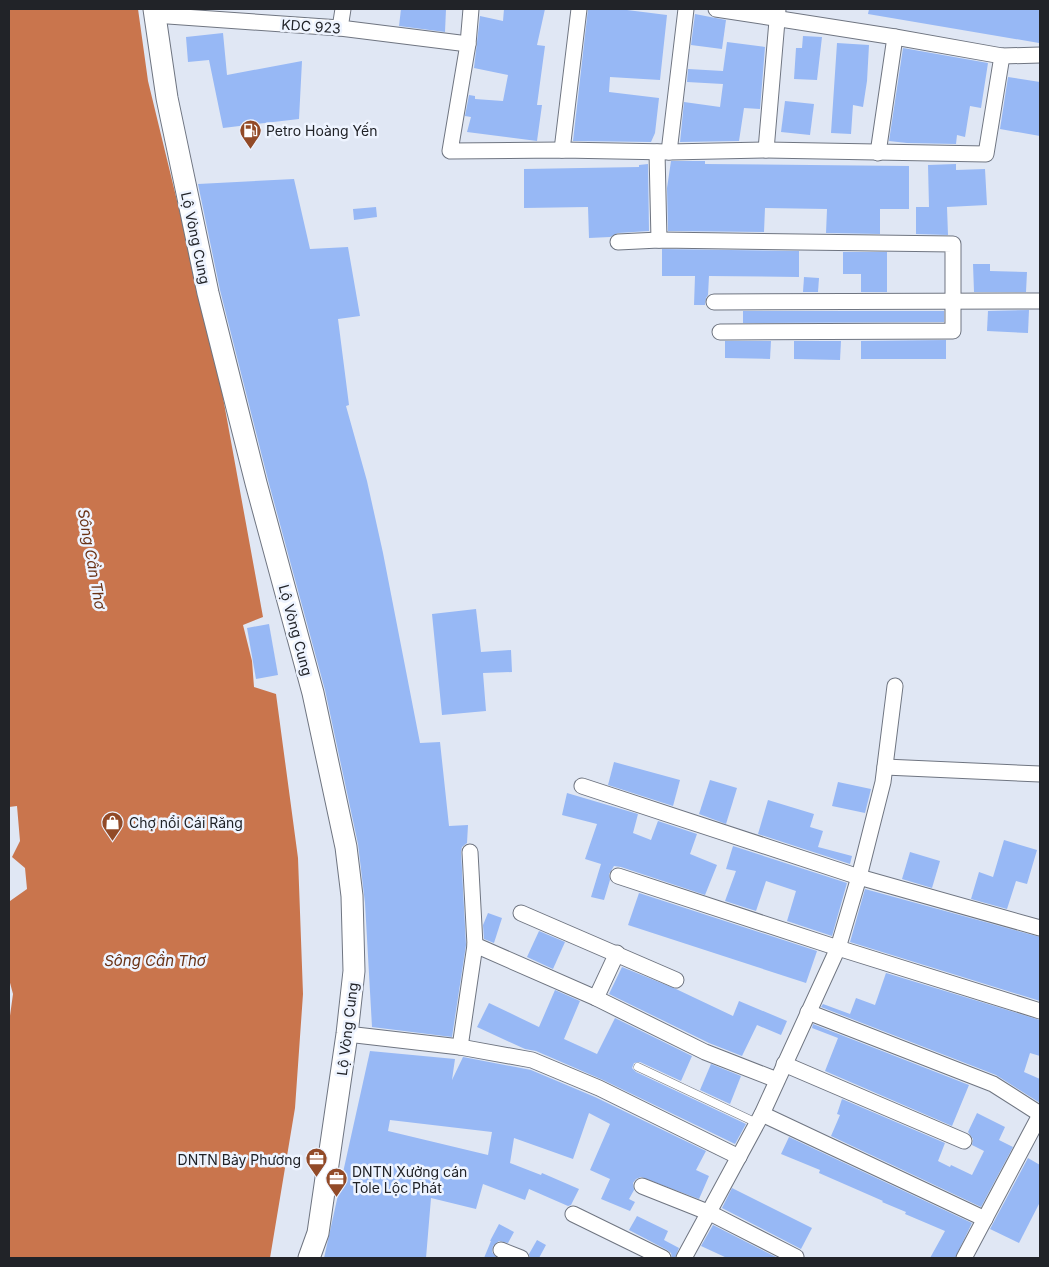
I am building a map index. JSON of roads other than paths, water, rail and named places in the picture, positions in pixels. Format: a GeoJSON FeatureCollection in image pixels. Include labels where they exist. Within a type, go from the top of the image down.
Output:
{"type":"FeatureCollection","features":[{"type":"Feature","properties":{"kind":"main road","name":"Lộ Vòng Cung"},"geometry":{"type":"LineString","coordinates":[[154,12],[167,98],[208,293],[256,484],[313,694],[346,847],[352,896],[354,971],[347,1034],[318,1233],[309,1258]]}},
{"type":"Feature","properties":{"kind":"street"},"geometry":{"type":"LineString","coordinates":[[340,28],[343,9]]}},
{"type":"Feature","properties":{"kind":"street"},"geometry":{"type":"LineString","coordinates":[[471,9],[468,44],[450,151],[562,150],[663,152],[766,150],[986,154],[1002,56]]}},
{"type":"Feature","properties":{"kind":"street"},"geometry":{"type":"LineString","coordinates":[[562,150],[579,9]]}},
{"type":"Feature","properties":{"kind":"street"},"geometry":{"type":"LineString","coordinates":[[659,240],[663,152],[686,9]]}},
{"type":"Feature","properties":{"kind":"street"},"geometry":{"type":"LineString","coordinates":[[716,9],[778,13],[1002,56],[1040,55]]}},
{"type":"Feature","properties":{"kind":"street","name":"KDC 923"},"geometry":{"type":"LineString","coordinates":[[154,12],[340,28],[468,44]]}},
{"type":"Feature","properties":{"kind":"street"},"geometry":{"type":"LineString","coordinates":[[766,150],[778,13]]}},
{"type":"Feature","properties":{"kind":"street"},"geometry":{"type":"LineString","coordinates":[[878,152],[895,36]]}},
{"type":"Feature","properties":{"kind":"street"},"geometry":{"type":"LineString","coordinates":[[618,242],[659,240],[953,244],[953,331],[720,332]]}},
{"type":"Feature","properties":{"kind":"street"},"geometry":{"type":"LineString","coordinates":[[714,302],[1040,301]]}},
{"type":"Feature","properties":{"kind":"street"},"geometry":{"type":"LineString","coordinates":[[684,1258],[740,1157],[838,948],[859,877],[883,782],[895,686]]}},
{"type":"Feature","properties":{"kind":"street"},"geometry":{"type":"LineString","coordinates":[[885,767],[1040,774]]}},
{"type":"Feature","properties":{"kind":"street"},"geometry":{"type":"LineString","coordinates":[[582,786],[859,877],[1040,928]]}},
{"type":"Feature","properties":{"kind":"street"},"geometry":{"type":"LineString","coordinates":[[460,1047],[475,945],[470,852]]}},
{"type":"Feature","properties":{"kind":"street"},"geometry":{"type":"LineString","coordinates":[[618,876],[838,948],[1040,1011]]}},
{"type":"Feature","properties":{"kind":"street"},"geometry":{"type":"LineString","coordinates":[[521,913],[676,980]]}},
{"type":"Feature","properties":{"kind":"street"},"geometry":{"type":"LineString","coordinates":[[475,945],[596,998],[705,1052],[777,1080]]}},
{"type":"Feature","properties":{"kind":"street"},"geometry":{"type":"LineString","coordinates":[[596,998],[617,953]]}},
{"type":"Feature","properties":{"kind":"street"},"geometry":{"type":"LineString","coordinates":[[808,1012],[992,1084],[1040,1115],[964,1258]]}},
{"type":"Feature","properties":{"kind":"street"},"geometry":{"type":"LineString","coordinates":[[347,1034],[460,1047],[532,1060],[599,1088],[740,1157]]}},
{"type":"Feature","properties":{"kind":"street"},"geometry":{"type":"LineString","coordinates":[[784,1064],[964,1141]]}},
{"type":"Feature","properties":{"kind":"street"},"geometry":{"type":"LineString","coordinates":[[759,1118],[985,1219]]}},
{"type":"Feature","properties":{"kind":"street"},"geometry":{"type":"LineString","coordinates":[[642,1186],[710,1213],[796,1257]]}},
{"type":"Feature","properties":{"kind":"street"},"geometry":{"type":"LineString","coordinates":[[573,1214],[663,1258]]}},
{"type":"Feature","properties":{"kind":"street"},"geometry":{"type":"LineString","coordinates":[[501,1250],[521,1258]]}},
{"type":"Feature","properties":{"kind":"lane"},"geometry":{"type":"LineString","coordinates":[[638,1066],[759,1118]]}},
{"type":"Feature","properties":{"kind":"water","name":"Sông Cần Thơ"},"geometry":{"type":"Polygon","coordinates":[[[9,9],[138,9],[148,81],[218,370],[263,617],[243,625],[252,661],[254,687],[276,694],[298,858],[303,994],[295,1108],[270,1258],[9,1258],[9,1023],[13,994],[9,979],[9,919],[10,901],[27,889],[25,868],[12,857],[20,841],[17,806],[9,807],[9,9]]]}},
{"type":"Feature","properties":{"kind":"place","name":"Petro Hoàng Yến"},"geometry":{"type":"Point","coordinates":[250,149]}},
{"type":"Feature","properties":{"kind":"place","name":"Chợ nổi Cái Răng"},"geometry":{"type":"Point","coordinates":[113,841]}},
{"type":"Feature","properties":{"kind":"place","name":"DNTN Bảy Phương"},"geometry":{"type":"Point","coordinates":[317,1178]}},
{"type":"Feature","properties":{"kind":"place","name":"DNTN Xưởng cán Tole Lộc Phát"},"geometry":{"type":"Point","coordinates":[336,1198]}}]}
